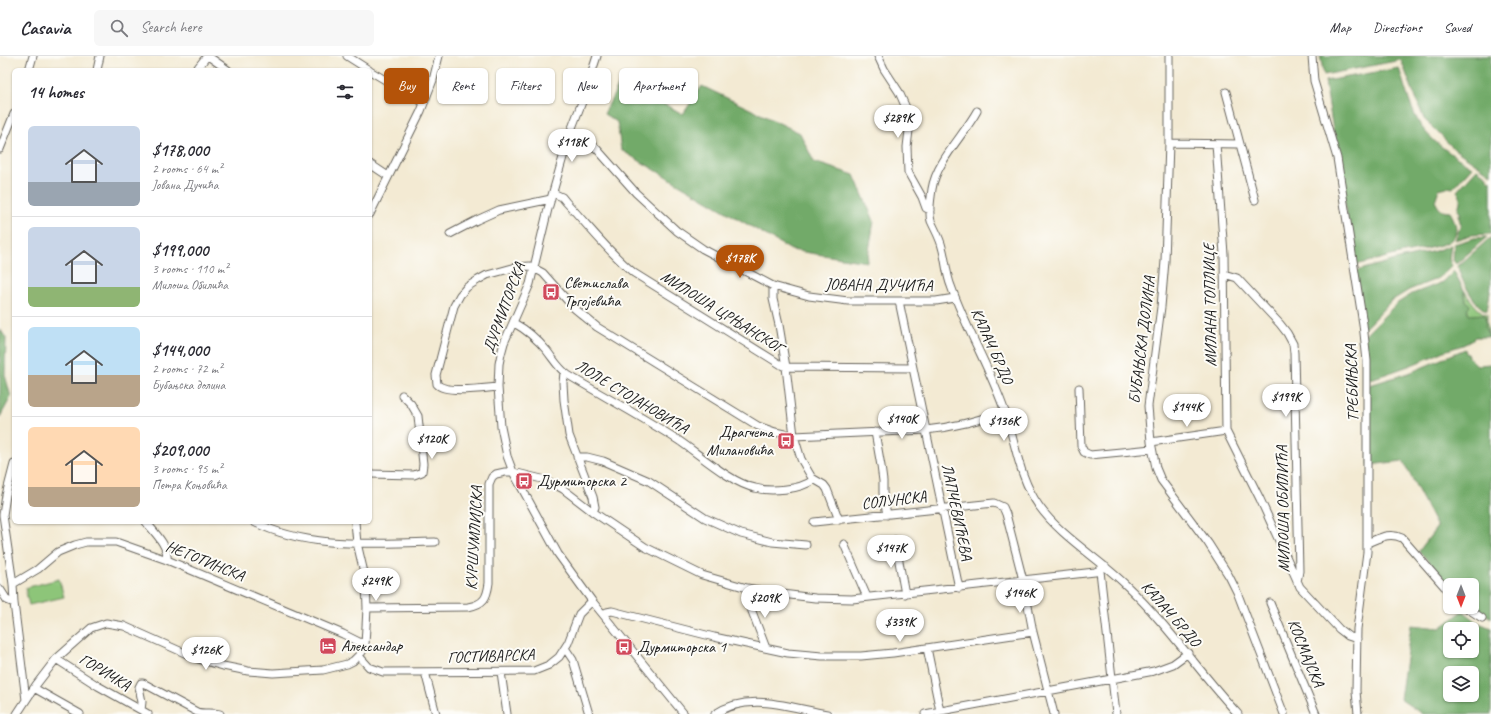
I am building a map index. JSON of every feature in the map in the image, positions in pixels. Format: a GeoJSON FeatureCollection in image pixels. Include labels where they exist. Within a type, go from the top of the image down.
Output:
{"type":"FeatureCollection","features":[{"type":"Feature","properties":{"kind":"street"},"geometry":{"type":"LineString","coordinates":[[30,68],[33,56]]}},
{"type":"Feature","properties":{"kind":"street"},"geometry":{"type":"LineString","coordinates":[[97,68],[100,56]]}},
{"type":"Feature","properties":{"kind":"street"},"geometry":{"type":"LineString","coordinates":[[198,68],[208,56],[225,68]]}},
{"type":"Feature","properties":{"kind":"street"},"geometry":{"type":"LineString","coordinates":[[347,56],[366,68]]}},
{"type":"Feature","properties":{"kind":"street"},"geometry":{"type":"LineString","coordinates":[[429,90],[439,56]]}},
{"type":"Feature","properties":{"kind":"street","name":"ДУРМИТОРСКА"},"geometry":{"type":"LineString","coordinates":[[597,56],[570,133],[552,196],[528,292],[501,354],[498,388],[502,434],[507,456],[513,472],[558,554],[592,601],[684,714]]}},
{"type":"Feature","properties":{"kind":"street"},"geometry":{"type":"LineString","coordinates":[[878,56],[884,70],[900,92],[907,110],[910,122],[907,147],[908,172],[922,197],[926,208],[930,210]]}},
{"type":"Feature","properties":{"kind":"street","name":"БУБАЊСКА ДОЛИНА"},"geometry":{"type":"LineString","coordinates":[[1169,56],[1169,143],[1165,261],[1161,307],[1148,406],[1151,446],[1156,468],[1161,480],[1211,548],[1237,592],[1284,714]]}},
{"type":"Feature","properties":{"kind":"street","name":"ТРЕБИЊСКА"},"geometry":{"type":"LineString","coordinates":[[1312,56],[1314,81],[1337,158],[1367,354],[1367,543],[1366,561],[1358,611],[1356,691],[1358,714]]}},
{"type":"Feature","properties":{"kind":"street"},"geometry":{"type":"LineString","coordinates":[[372,72],[384,79]]}},
{"type":"Feature","properties":{"kind":"street"},"geometry":{"type":"LineString","coordinates":[[1226,92],[1255,200]]}},
{"type":"Feature","properties":{"kind":"street"},"geometry":{"type":"LineString","coordinates":[[372,210],[424,104]]}},
{"type":"Feature","properties":{"kind":"street","name":"КАЛАЧ БРДО"},"geometry":{"type":"LineString","coordinates":[[977,111],[970,124],[959,137],[935,178],[932,187],[930,210],[931,221],[942,245],[950,284],[955,298],[1005,411],[1019,464],[1031,494],[1046,515],[1103,569],[1128,586],[1188,653],[1238,714]]}},
{"type":"Feature","properties":{"kind":"street"},"geometry":{"type":"LineString","coordinates":[[0,149],[12,119]]}},
{"type":"Feature","properties":{"kind":"street","name":"ЈОВАНА ДУЧИЋА"},"geometry":{"type":"LineString","coordinates":[[570,133],[578,136],[596,148],[636,193],[677,231],[704,249],[773,286],[830,300],[898,301],[955,298]]}},
{"type":"Feature","properties":{"kind":"street"},"geometry":{"type":"LineString","coordinates":[[1169,143],[1239,144]]}},
{"type":"Feature","properties":{"kind":"street","name":"МИЛАНА ТОПЛИЦЕ"},"geometry":{"type":"LineString","coordinates":[[1216,144],[1223,238],[1226,431],[1260,499],[1297,582],[1303,592],[1339,629],[1348,636],[1357,639]]}},
{"type":"Feature","properties":{"kind":"street"},"geometry":{"type":"LineString","coordinates":[[372,165],[388,176]]}},
{"type":"Feature","properties":{"kind":"street"},"geometry":{"type":"LineString","coordinates":[[450,234],[499,210],[552,196]]}},
{"type":"Feature","properties":{"kind":"street","name":"МИЛОША ЦРЊАНСКОГ"},"geometry":{"type":"LineString","coordinates":[[552,196],[562,197],[608,249],[634,273],[786,367],[913,368]]}},
{"type":"Feature","properties":{"kind":"street"},"geometry":{"type":"LineString","coordinates":[[498,388],[455,389],[443,388],[437,384],[436,375],[454,306],[460,295],[467,287],[482,277],[521,266],[530,266],[543,273],[578,312],[597,327],[758,426],[775,432],[794,436],[948,428],[1005,411]]}},
{"type":"Feature","properties":{"kind":"street","name":"МИЛОША ОБИЛИЋА"},"geometry":{"type":"LineString","coordinates":[[1224,274],[1237,278],[1287,333],[1293,344],[1298,563],[1297,582]]}},
{"type":"Feature","properties":{"kind":"street"},"geometry":{"type":"LineString","coordinates":[[773,286],[773,299],[786,367],[794,436],[801,459],[813,480],[821,483],[827,489],[839,520]]}},
{"type":"Feature","properties":{"kind":"street","name":"ЛАПЧЕВИЋЕВА"},"geometry":{"type":"LineString","coordinates":[[898,301],[959,588]]}},
{"type":"Feature","properties":{"kind":"street","name":"ЛОЛЕ СТОЈАНОВИЋА"},"geometry":{"type":"LineString","coordinates":[[514,323],[535,338],[564,372],[620,404],[679,441],[742,484],[754,488],[771,490],[801,486],[813,480]]}},
{"type":"Feature","properties":{"kind":"street"},"geometry":{"type":"LineString","coordinates":[[564,372],[563,383],[567,426],[577,457],[593,497],[595,507],[593,512]]}},
{"type":"Feature","properties":{"kind":"street"},"geometry":{"type":"LineString","coordinates":[[1079,388],[1081,446],[1084,452],[1090,455],[1151,446],[1226,431]]}},
{"type":"Feature","properties":{"kind":"street"},"geometry":{"type":"LineString","coordinates":[[372,474],[414,475],[422,472],[423,464],[418,416],[412,404],[402,395]]}},
{"type":"Feature","properties":{"kind":"street"},"geometry":{"type":"LineString","coordinates":[[875,432],[887,515]]}},
{"type":"Feature","properties":{"kind":"street"},"geometry":{"type":"LineString","coordinates":[[577,457],[587,457],[603,461],[649,481],[705,518],[741,534],[772,542],[806,545]]}},
{"type":"Feature","properties":{"kind":"street"},"geometry":{"type":"LineString","coordinates":[[12,472],[3,515],[13,584],[14,604],[26,700]]}},
{"type":"Feature","properties":{"kind":"street"},"geometry":{"type":"LineString","coordinates":[[513,472],[538,478],[556,485],[645,547],[702,575],[747,588],[803,598],[839,599],[906,594],[1103,569],[1116,714]]}},
{"type":"Feature","properties":{"kind":"street","name":"КУРШУМЛИЈСКА"},"geometry":{"type":"LineString","coordinates":[[367,608],[468,607],[479,604],[483,601],[488,592],[489,577],[489,484],[492,477],[496,474],[513,472]]}},
{"type":"Feature","properties":{"kind":"street","name":"СОЛУНСКА"},"geometry":{"type":"LineString","coordinates":[[814,522],[994,503],[1000,505],[1005,510],[1023,580]]}},
{"type":"Feature","properties":{"kind":"street"},"geometry":{"type":"LineString","coordinates":[[147,524],[166,549],[167,560]]}},
{"type":"Feature","properties":{"kind":"street"},"geometry":{"type":"LineString","coordinates":[[259,524],[286,535],[304,539],[332,542],[435,542]]}},
{"type":"Feature","properties":{"kind":"street"},"geometry":{"type":"LineString","coordinates":[[17,714],[56,659],[90,628],[106,623],[124,626],[198,659],[248,671],[273,673],[323,670],[347,664],[359,656],[365,645],[367,608],[366,581],[357,543],[355,524]]}},
{"type":"Feature","properties":{"kind":"street"},"geometry":{"type":"LineString","coordinates":[[1367,543],[1386,534],[1397,535],[1402,538],[1443,585]]}},
{"type":"Feature","properties":{"kind":"street"},"geometry":{"type":"LineString","coordinates":[[895,540],[906,594]]}},
{"type":"Feature","properties":{"kind":"street","name":"НЕГОТИНСКА"},"geometry":{"type":"LineString","coordinates":[[13,584],[38,569],[58,552],[86,542],[116,542],[167,560],[343,634],[365,645]]}},
{"type":"Feature","properties":{"kind":"street"},"geometry":{"type":"LineString","coordinates":[[844,544],[867,597]]}},
{"type":"Feature","properties":{"kind":"street"},"geometry":{"type":"LineString","coordinates":[[1023,580],[1033,632],[1054,714]]}},
{"type":"Feature","properties":{"kind":"street"},"geometry":{"type":"LineString","coordinates":[[747,588],[748,601],[766,648]]}},
{"type":"Feature","properties":{"kind":"street"},"geometry":{"type":"LineString","coordinates":[[0,589],[7,600],[14,604]]}},
{"type":"Feature","properties":{"kind":"street","name":"ГОСТИВАРСКА"},"geometry":{"type":"LineString","coordinates":[[359,656],[365,664],[383,672],[529,672],[538,670],[555,661],[566,648],[579,614],[592,601]]}},
{"type":"Feature","properties":{"kind":"street","name":"КОСМАЈСКА"},"geometry":{"type":"LineString","coordinates":[[1270,603],[1316,714]]}},
{"type":"Feature","properties":{"kind":"street"},"geometry":{"type":"LineString","coordinates":[[603,614],[612,610],[683,630],[766,648],[798,654],[835,657],[876,655],[1033,632]]}},
{"type":"Feature","properties":{"kind":"street"},"geometry":{"type":"LineString","coordinates":[[1476,614],[1482,618]]}},
{"type":"Feature","properties":{"kind":"street"},"geometry":{"type":"LineString","coordinates":[[566,648],[573,660],[589,714]]}},
{"type":"Feature","properties":{"kind":"street"},"geometry":{"type":"LineString","coordinates":[[927,648],[940,711]]}},
{"type":"Feature","properties":{"kind":"street"},"geometry":{"type":"LineString","coordinates":[[925,714],[1161,669],[1173,664],[1188,653]]}},
{"type":"Feature","properties":{"kind":"street","name":"ГОРИЧКА"},"geometry":{"type":"LineString","coordinates":[[56,659],[98,686],[148,714]]}},
{"type":"Feature","properties":{"kind":"street"},"geometry":{"type":"LineString","coordinates":[[425,672],[436,714]]}},
{"type":"Feature","properties":{"kind":"street"},"geometry":{"type":"LineString","coordinates":[[501,672],[506,714]]}},
{"type":"Feature","properties":{"kind":"street","name":"ГОРИЧКА"},"geometry":{"type":"LineString","coordinates":[[141,710],[142,702],[139,687],[143,683],[197,712],[202,714],[211,712],[220,714]]}},
{"type":"Feature","properties":{"kind":"street"},"geometry":{"type":"LineString","coordinates":[[34,688],[80,714]]}},
{"type":"Feature","properties":{"kind":"street"},"geometry":{"type":"LineString","coordinates":[[716,714],[732,706],[751,702],[772,703],[827,714]]}},
{"type":"Feature","properties":{"kind":"green space"},"geometry":{"type":"Polygon","coordinates":[[[1320,56],[1491,56],[1491,174],[1454,149],[1424,119],[1401,60],[1324,75],[1320,56]]]}},
{"type":"Feature","properties":{"kind":"green space"},"geometry":{"type":"Polygon","coordinates":[[[1399,68],[1412,109],[1422,128],[1442,147],[1472,167],[1453,188],[1447,187],[1439,189],[1435,201],[1441,210],[1450,212],[1454,219],[1456,230],[1454,237],[1451,240],[1435,247],[1355,265],[1325,81],[1399,68]]]}},
{"type":"Feature","properties":{"kind":"green space"},"geometry":{"type":"Polygon","coordinates":[[[619,84],[619,104],[663,104],[683,114],[690,104],[698,104],[698,92],[702,86],[800,133],[814,162],[854,175],[874,221],[867,262],[791,250],[621,150],[617,122],[604,114],[609,104],[611,104],[611,100],[619,84]]]}},
{"type":"Feature","properties":{"kind":"green space"},"geometry":{"type":"Polygon","coordinates":[[[1477,169],[1487,176],[1489,181],[1491,180],[1491,234],[1471,235],[1455,240],[1461,225],[1458,215],[1461,215],[1458,209],[1460,197],[1457,191],[1477,169]]]}},
{"type":"Feature","properties":{"kind":"green space"},"geometry":{"type":"Polygon","coordinates":[[[1487,237],[1456,264],[1453,260],[1454,244],[1474,238],[1487,237]]]}},
{"type":"Feature","properties":{"kind":"green space"},"geometry":{"type":"Polygon","coordinates":[[[1491,237],[1491,286],[1487,311],[1478,304],[1469,292],[1461,277],[1458,266],[1491,237]]]}},
{"type":"Feature","properties":{"kind":"green space"},"geometry":{"type":"Polygon","coordinates":[[[1451,245],[1449,259],[1452,266],[1439,278],[1409,290],[1391,301],[1363,330],[1356,271],[1435,251],[1451,245]]]}},
{"type":"Feature","properties":{"kind":"green space"},"geometry":{"type":"Polygon","coordinates":[[[1454,271],[1464,290],[1466,301],[1470,305],[1467,309],[1469,315],[1484,314],[1486,318],[1485,328],[1489,337],[1475,337],[1463,345],[1368,380],[1364,336],[1396,304],[1412,294],[1443,282],[1454,271]]]}},
{"type":"Feature","properties":{"kind":"green space"},"geometry":{"type":"Polygon","coordinates":[[[1464,290],[1477,308],[1483,313],[1487,314],[1490,339],[1485,328],[1485,323],[1469,316],[1464,290]]]}},
{"type":"Feature","properties":{"kind":"green space"},"geometry":{"type":"Polygon","coordinates":[[[0,329],[6,338],[5,375],[11,397],[0,417],[0,329]]]}},
{"type":"Feature","properties":{"kind":"green space"},"geometry":{"type":"Polygon","coordinates":[[[1465,349],[1469,357],[1477,365],[1491,364],[1491,618],[1479,610],[1479,578],[1443,578],[1419,551],[1437,527],[1403,461],[1369,465],[1366,386],[1409,373],[1465,349]]]}},
{"type":"Feature","properties":{"kind":"green space"},"geometry":{"type":"Polygon","coordinates":[[[59,579],[64,597],[29,605],[25,588],[59,579]]]}},
{"type":"Feature","properties":{"kind":"green space"},"geometry":{"type":"Polygon","coordinates":[[[1459,614],[1467,614],[1478,622],[1448,622],[1459,614]]]}},
{"type":"Feature","properties":{"kind":"green space"},"geometry":{"type":"Polygon","coordinates":[[[1479,623],[1491,628],[1491,714],[1422,714],[1400,699],[1411,625],[1440,628],[1443,626],[1443,658],[1479,658],[1479,623]]]}},
{"type":"Feature","properties":{"kind":"place","name":"Светислава Тргојевића"},"geometry":{"type":"Point","coordinates":[551,292]}},
{"type":"Feature","properties":{"kind":"place","name":"Драгчета Милановића"},"geometry":{"type":"Point","coordinates":[786,441]}},
{"type":"Feature","properties":{"kind":"place","name":"Дурмиторска 2"},"geometry":{"type":"Point","coordinates":[524,481]}},
{"type":"Feature","properties":{"kind":"place","name":"Александар"},"geometry":{"type":"Point","coordinates":[328,646]}},
{"type":"Feature","properties":{"kind":"place","name":"Дурмиторска 1"},"geometry":{"type":"Point","coordinates":[624,647]}}]}
